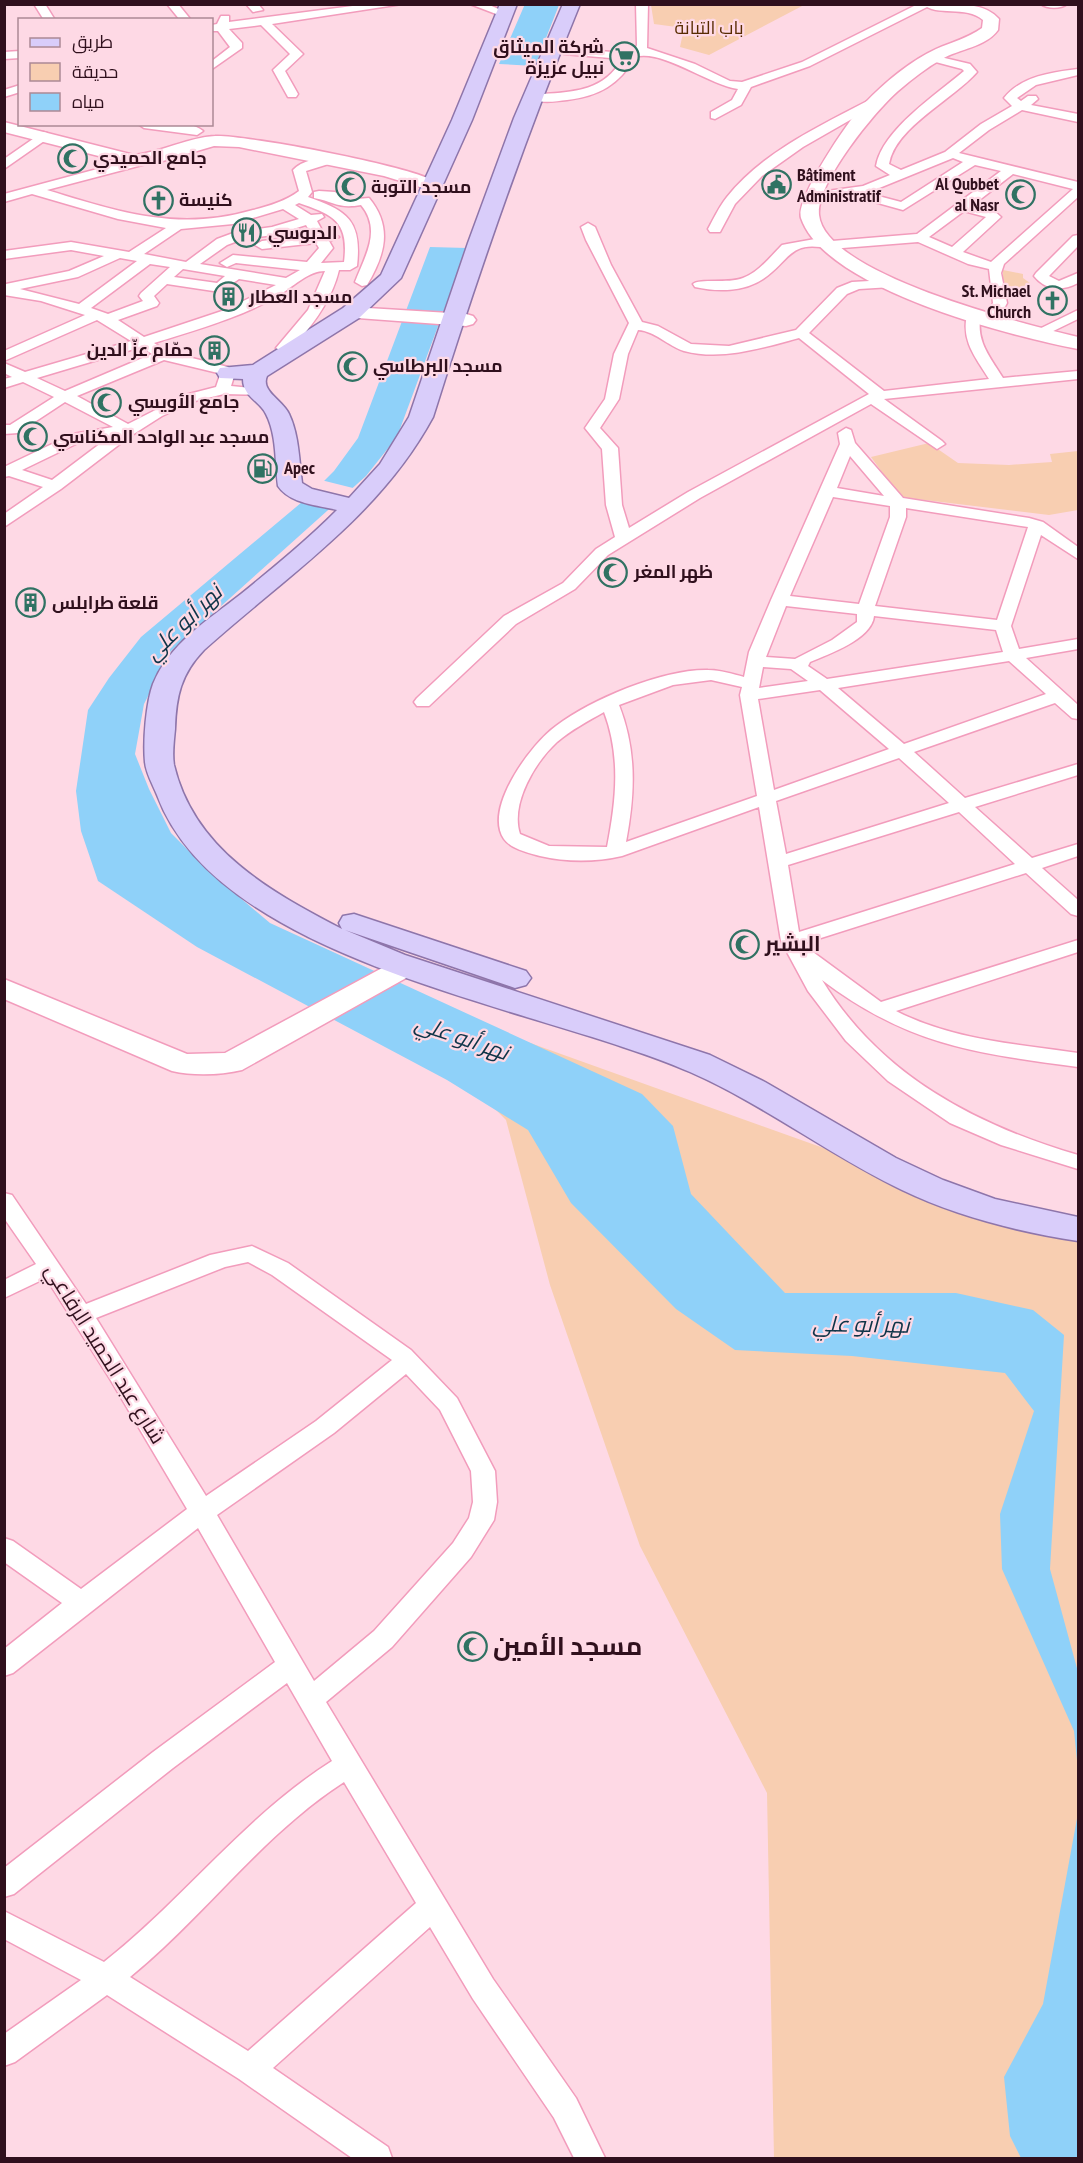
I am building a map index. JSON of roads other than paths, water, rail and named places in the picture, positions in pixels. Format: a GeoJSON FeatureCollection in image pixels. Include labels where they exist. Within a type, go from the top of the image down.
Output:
{"type":"FeatureCollection","features":[{"type":"Feature","properties":{"kind":"main road"},"geometry":{"type":"LineString","coordinates":[[572,4],[524,118],[416,429],[400,455],[243,605],[193,644],[173,668],[163,693],[158,716],[158,760],[173,805],[197,843],[231,874],[302,924],[400,970],[699,1064],[778,1104],[914,1181],[988,1208],[1078,1229]]}},
{"type":"Feature","properties":{"kind":"main road"},"geometry":{"type":"LineString","coordinates":[[582,4],[543,98],[490,244],[454,319],[434,418],[413,456],[339,532],[257,606],[208,645],[186,669],[175,697],[172,740],[190,801],[217,838],[250,868],[283,890],[320,909],[361,926],[635,1020],[713,1054],[894,1155],[943,1178],[995,1195],[1078,1214]]}},
{"type":"Feature","properties":{"kind":"main road"},"geometry":{"type":"LineString","coordinates":[[935,5],[982,12],[990,16],[992,24],[985,34],[932,58],[861,117],[813,197],[809,206],[810,217],[828,243],[861,269],[887,284],[982,318],[1078,343]]}},
{"type":"Feature","properties":{"kind":"main road"},"geometry":{"type":"LineString","coordinates":[[225,381],[257,382],[292,349],[317,337],[351,313],[390,278],[437,176],[506,9]]}},
{"type":"Feature","properties":{"kind":"main road"},"geometry":{"type":"LineString","coordinates":[[8,131],[43,132],[128,159],[142,161],[220,140],[331,159],[427,182],[437,176]]}},
{"type":"Feature","properties":{"kind":"main road"},"geometry":{"type":"LineString","coordinates":[[351,313],[454,319]]}},
{"type":"Feature","properties":{"kind":"main road"},"geometry":{"type":"LineString","coordinates":[[257,382],[280,417],[302,489],[352,500]]}},
{"type":"Feature","properties":{"kind":"main road"},"geometry":{"type":"LineString","coordinates":[[4,988],[183,1064],[231,1063],[400,970],[426,964],[445,966],[584,1010],[635,1020]]}},
{"type":"Feature","properties":{"kind":"street"},"geometry":{"type":"LineString","coordinates":[[39,4],[49,18]]}},
{"type":"Feature","properties":{"kind":"street"},"geometry":{"type":"LineString","coordinates":[[172,4],[184,18]]}},
{"type":"Feature","properties":{"kind":"street"},"geometry":{"type":"LineString","coordinates":[[216,27],[397,4]]}},
{"type":"Feature","properties":{"kind":"street"},"geometry":{"type":"LineString","coordinates":[[475,4],[506,9]]}},
{"type":"Feature","properties":{"kind":"street"},"geometry":{"type":"LineString","coordinates":[[1046,4],[1062,4]]}},
{"type":"Feature","properties":{"kind":"street"},"geometry":{"type":"LineString","coordinates":[[543,98],[577,94],[603,87],[617,79],[636,53],[642,6],[630,5]]}},
{"type":"Feature","properties":{"kind":"street"},"geometry":{"type":"LineString","coordinates":[[564,51],[636,53],[691,66],[727,84],[746,85],[806,64],[935,5]]}},
{"type":"Feature","properties":{"kind":"street"},"geometry":{"type":"LineString","coordinates":[[216,27],[225,18],[258,7]]}},
{"type":"Feature","properties":{"kind":"street"},"geometry":{"type":"LineString","coordinates":[[264,22],[297,54],[279,70],[292,94]]}},
{"type":"Feature","properties":{"kind":"street"},"geometry":{"type":"LineString","coordinates":[[213,65],[236,48],[236,43],[216,27]]}},
{"type":"Feature","properties":{"kind":"street"},"geometry":{"type":"LineString","coordinates":[[899,174],[882,166],[884,154],[894,146],[894,140],[916,116],[971,72],[966,66],[932,58]]}},
{"type":"Feature","properties":{"kind":"street"},"geometry":{"type":"LineString","coordinates":[[813,197],[852,192],[949,155],[985,127],[1078,74]]}},
{"type":"Feature","properties":{"kind":"street"},"geometry":{"type":"LineString","coordinates":[[1078,74],[1031,84],[1014,92],[1010,98],[1020,106],[1078,118]]}},
{"type":"Feature","properties":{"kind":"street"},"geometry":{"type":"LineString","coordinates":[[715,115],[737,102],[746,85]]}},
{"type":"Feature","properties":{"kind":"street"},"geometry":{"type":"LineString","coordinates":[[715,229],[731,199],[764,169],[781,156],[879,100]]}},
{"type":"Feature","properties":{"kind":"street"},"geometry":{"type":"LineString","coordinates":[[168,126],[193,128],[220,140]]}},
{"type":"Feature","properties":{"kind":"street"},"geometry":{"type":"LineString","coordinates":[[4,165],[43,132]]}},
{"type":"Feature","properties":{"kind":"street"},"geometry":{"type":"LineString","coordinates":[[949,155],[1078,186]]}},
{"type":"Feature","properties":{"kind":"street"},"geometry":{"type":"LineString","coordinates":[[302,197],[306,192],[299,170],[307,165],[331,159]]}},
{"type":"Feature","properties":{"kind":"street"},"geometry":{"type":"LineString","coordinates":[[852,192],[903,206],[972,160]]}},
{"type":"Feature","properties":{"kind":"street"},"geometry":{"type":"LineString","coordinates":[[4,198],[142,161]]}},
{"type":"Feature","properties":{"kind":"street"},"geometry":{"type":"LineString","coordinates":[[920,238],[1009,171]]}},
{"type":"Feature","properties":{"kind":"street"},"geometry":{"type":"LineString","coordinates":[[35,191],[161,226],[176,227],[206,226],[254,215],[302,197],[330,195],[343,204],[364,201],[377,216],[381,231],[362,282]]}},
{"type":"Feature","properties":{"kind":"street"},"geometry":{"type":"LineString","coordinates":[[998,382],[973,341],[971,330],[1000,303],[995,279],[996,267],[1003,257],[1078,191]]}},
{"type":"Feature","properties":{"kind":"street"},"geometry":{"type":"LineString","coordinates":[[164,280],[220,288],[232,275],[233,259],[319,261],[333,266],[350,266],[352,235],[335,213],[302,197]]}},
{"type":"Feature","properties":{"kind":"street"},"geometry":{"type":"LineString","coordinates":[[4,384],[141,342],[258,301],[289,283],[319,261],[326,248],[309,219],[284,204]]}},
{"type":"Feature","properties":{"kind":"street"},"geometry":{"type":"LineString","coordinates":[[953,253],[994,217],[986,211],[960,206]]}},
{"type":"Feature","properties":{"kind":"street"},"geometry":{"type":"LineString","coordinates":[[4,357],[103,316],[152,303],[146,296],[164,280],[222,242],[241,235],[335,213]]}},
{"type":"Feature","properties":{"kind":"street"},"geometry":{"type":"LineString","coordinates":[[254,215],[283,227]]}},
{"type":"Feature","properties":{"kind":"street"},"geometry":{"type":"LineString","coordinates":[[206,226],[241,235]]}},
{"type":"Feature","properties":{"kind":"street"},"geometry":{"type":"LineString","coordinates":[[4,289],[73,274],[125,255],[176,227]]}},
{"type":"Feature","properties":{"kind":"street"},"geometry":{"type":"LineString","coordinates":[[588,227],[609,278],[637,325]]}},
{"type":"Feature","properties":{"kind":"street"},"geometry":{"type":"LineString","coordinates":[[222,242],[244,246],[352,235]]}},
{"type":"Feature","properties":{"kind":"street"},"geometry":{"type":"LineString","coordinates":[[700,284],[723,287],[745,282],[759,276],[787,248],[828,243],[920,238],[953,253],[996,267]]}},
{"type":"Feature","properties":{"kind":"street"},"geometry":{"type":"LineString","coordinates":[[1075,245],[1042,278],[1048,282],[1069,285],[1078,277]]}},
{"type":"Feature","properties":{"kind":"street"},"geometry":{"type":"LineString","coordinates":[[4,255],[71,246],[289,283]]}},
{"type":"Feature","properties":{"kind":"street"},"geometry":{"type":"LineString","coordinates":[[82,308],[148,259]]}},
{"type":"Feature","properties":{"kind":"street"},"geometry":{"type":"LineString","coordinates":[[208,279],[232,275],[258,261]]}},
{"type":"Feature","properties":{"kind":"street"},"geometry":{"type":"LineString","coordinates":[[292,349],[283,348],[312,315],[330,284],[333,266]]}},
{"type":"Feature","properties":{"kind":"street"},"geometry":{"type":"LineString","coordinates":[[624,539],[614,505],[610,448],[591,428],[612,399],[621,354],[632,326],[651,328],[690,348],[706,350],[747,346],[801,333],[847,288],[887,284]]}},
{"type":"Feature","properties":{"kind":"street"},"geometry":{"type":"LineString","coordinates":[[4,289],[82,308],[103,316],[163,355],[212,366],[225,381],[204,394],[163,410],[129,430],[9,520]]}},
{"type":"Feature","properties":{"kind":"street"},"geometry":{"type":"LineString","coordinates":[[1038,333],[1078,314]]}},
{"type":"Feature","properties":{"kind":"street"},"geometry":{"type":"LineString","coordinates":[[801,333],[886,405],[937,444]]}},
{"type":"Feature","properties":{"kind":"street"},"geometry":{"type":"LineString","coordinates":[[4,429],[13,430],[63,397],[163,355]]}},
{"type":"Feature","properties":{"kind":"street"},"geometry":{"type":"LineString","coordinates":[[4,367],[63,397],[99,411],[129,430]]}},
{"type":"Feature","properties":{"kind":"street"},"geometry":{"type":"LineString","coordinates":[[423,702],[510,620],[569,586],[603,552],[694,495],[848,413],[875,396],[998,382],[1078,376]]}},
{"type":"Feature","properties":{"kind":"street"},"geometry":{"type":"LineString","coordinates":[[848,413],[845,424],[848,444],[829,492],[779,600],[755,661],[750,689],[754,734],[793,946],[814,987],[848,1029],[883,1064],[918,1092],[942,1109],[979,1127],[1075,1161]]}},
{"type":"Feature","properties":{"kind":"street"},"geometry":{"type":"LineString","coordinates":[[6,472],[78,436],[129,430]]}},
{"type":"Feature","properties":{"kind":"street"},"geometry":{"type":"LineString","coordinates":[[755,661],[798,664],[803,659],[838,644],[860,630],[865,624],[867,609],[898,517],[898,502],[848,444]]}},
{"type":"Feature","properties":{"kind":"street"},"geometry":{"type":"LineString","coordinates":[[6,472],[56,486]]}},
{"type":"Feature","properties":{"kind":"street"},"geometry":{"type":"LineString","coordinates":[[829,492],[994,515],[1037,525],[1078,554]]}},
{"type":"Feature","properties":{"kind":"street"},"geometry":{"type":"LineString","coordinates":[[1037,525],[1003,626],[1013,656],[1078,714]]}},
{"type":"Feature","properties":{"kind":"street"},"geometry":{"type":"LineString","coordinates":[[779,600],[1003,626]]}},
{"type":"Feature","properties":{"kind":"street"},"geometry":{"type":"LineString","coordinates":[[1057,696],[767,796],[615,852],[560,854],[531,847],[512,837],[507,816],[509,804],[528,767],[549,741],[576,719],[610,704],[690,677],[716,676],[750,689],[823,684],[1078,644]]}},
{"type":"Feature","properties":{"kind":"street"},"geometry":{"type":"LineString","coordinates":[[798,664],[802,672],[823,684],[902,751],[1078,910]]}},
{"type":"Feature","properties":{"kind":"street"},"geometry":{"type":"LineString","coordinates":[[610,704],[623,743],[625,770],[623,812],[615,852]]}},
{"type":"Feature","properties":{"kind":"street"},"geometry":{"type":"LineString","coordinates":[[779,862],[1078,769]]}},
{"type":"Feature","properties":{"kind":"street"},"geometry":{"type":"LineString","coordinates":[[793,946],[1078,850]]}},
{"type":"Feature","properties":{"kind":"street"},"geometry":{"type":"LineString","coordinates":[[793,946],[879,1010],[904,1023],[947,1038],[1078,1060]]}},
{"type":"Feature","properties":{"kind":"street"},"geometry":{"type":"LineString","coordinates":[[879,1010],[931,991],[1078,946]]}},
{"type":"Feature","properties":{"kind":"street","name":"شارع عبد الحميد الرفاعي"},"geometry":{"type":"LineString","coordinates":[[4,1200],[50,1266],[202,1511],[310,1699],[483,1989],[565,2108],[590,2158]]}},
{"type":"Feature","properties":{"kind":"street"},"geometry":{"type":"LineString","coordinates":[[81,1315],[218,1260],[252,1254],[280,1269],[408,1360],[449,1404],[483,1471],[485,1502],[481,1520],[462,1550],[383,1639],[310,1699]]}},
{"type":"Feature","properties":{"kind":"street"},"geometry":{"type":"LineString","coordinates":[[4,1290],[50,1266]]}},
{"type":"Feature","properties":{"kind":"street"},"geometry":{"type":"LineString","coordinates":[[4,1665],[202,1511],[325,1427],[408,1360]]}},
{"type":"Feature","properties":{"kind":"street"},"geometry":{"type":"LineString","coordinates":[[4,1548],[81,1603]]}},
{"type":"Feature","properties":{"kind":"street"},"geometry":{"type":"LineString","coordinates":[[4,1885],[163,1760],[291,1665]]}},
{"type":"Feature","properties":{"kind":"street"},"geometry":{"type":"LineString","coordinates":[[4,2052],[106,1978],[143,1948],[303,1796],[349,1764]]}},
{"type":"Feature","properties":{"kind":"street"},"geometry":{"type":"LineString","coordinates":[[249,2069],[434,1906]]}},
{"type":"Feature","properties":{"kind":"street"},"geometry":{"type":"LineString","coordinates":[[4,1924],[106,1978],[249,2069],[377,2158]]}},
{"type":"Feature","properties":{"kind":"water"},"geometry":{"type":"Polygon","coordinates":[[[525,4],[559,5],[535,66],[499,64],[525,4]]]}},
{"type":"Feature","properties":{"kind":"water","name":"نهر أبو علي"},"geometry":{"type":"Polygon","coordinates":[[[430,247],[467,248],[397,437],[366,476],[171,651],[144,704],[135,754],[149,789],[171,833],[211,873],[270,923],[642,1094],[673,1126],[691,1194],[785,1293],[956,1293],[1033,1310],[1064,1335],[1050,1569],[1078,1672],[1078,1770],[1074,1731],[1002,1569],[1000,1514],[1034,1411],[1005,1373],[852,1356],[735,1350],[676,1309],[571,1203],[528,1130],[447,1080],[197,947],[98,881],[81,831],[76,791],[88,710],[109,678],[141,637],[308,497],[334,471],[358,438],[430,247]]]}},
{"type":"Feature","properties":{"kind":"water"},"geometry":{"type":"Polygon","coordinates":[[[1078,1813],[1078,2158],[1021,2158],[1010,2136],[1004,2077],[1043,2004],[1078,1813]]]}},
{"type":"Feature","properties":{"kind":"place","name":"شركة الميثاق نبيل عزيزة"},"geometry":{"type":"Point","coordinates":[625,57]}},
{"type":"Feature","properties":{"kind":"place","name":"جامع الحميدي"},"geometry":{"type":"Point","coordinates":[72,158]}},
{"type":"Feature","properties":{"kind":"place","name":"Bâtiment Administratif"},"geometry":{"type":"Point","coordinates":[776,185]}},
{"type":"Feature","properties":{"kind":"place","name":"مسجد التوبة"},"geometry":{"type":"Point","coordinates":[350,187]}},
{"type":"Feature","properties":{"kind":"place","name":"Al Qubbet al Nasr"},"geometry":{"type":"Point","coordinates":[1020,194]}},
{"type":"Feature","properties":{"kind":"place","name":"كنيسة"},"geometry":{"type":"Point","coordinates":[158,200]}},
{"type":"Feature","properties":{"kind":"place","name":"الدبوسي"},"geometry":{"type":"Point","coordinates":[247,233]}},
{"type":"Feature","properties":{"kind":"place","name":"مسجد العطار"},"geometry":{"type":"Point","coordinates":[228,297]}},
{"type":"Feature","properties":{"kind":"place","name":"St. Michael Church"},"geometry":{"type":"Point","coordinates":[1052,301]}},
{"type":"Feature","properties":{"kind":"place","name":"حمّام عزّ الدين"},"geometry":{"type":"Point","coordinates":[214,350]}},
{"type":"Feature","properties":{"kind":"place","name":"مسجد البرطاسي"},"geometry":{"type":"Point","coordinates":[352,366]}},
{"type":"Feature","properties":{"kind":"place","name":"جامع الأويسي"},"geometry":{"type":"Point","coordinates":[107,402]}},
{"type":"Feature","properties":{"kind":"place","name":"مسجد عبد الواحد المكناسي"},"geometry":{"type":"Point","coordinates":[32,437]}},
{"type":"Feature","properties":{"kind":"place","name":"Apec"},"geometry":{"type":"Point","coordinates":[263,468]}},
{"type":"Feature","properties":{"kind":"place","name":"ظهر المغر"},"geometry":{"type":"Point","coordinates":[613,572]}},
{"type":"Feature","properties":{"kind":"place","name":"قلعة طرابلس"},"geometry":{"type":"Point","coordinates":[31,603]}},
{"type":"Feature","properties":{"kind":"place","name":"البشير"},"geometry":{"type":"Point","coordinates":[744,944]}},
{"type":"Feature","properties":{"kind":"place","name":"مسجد الأمين"},"geometry":{"type":"Point","coordinates":[472,1646]}},
{"type":"Feature","properties":{"kind":"park label","name":"باب التبانة"},"geometry":{"type":"Point","coordinates":[709,28]}}]}
